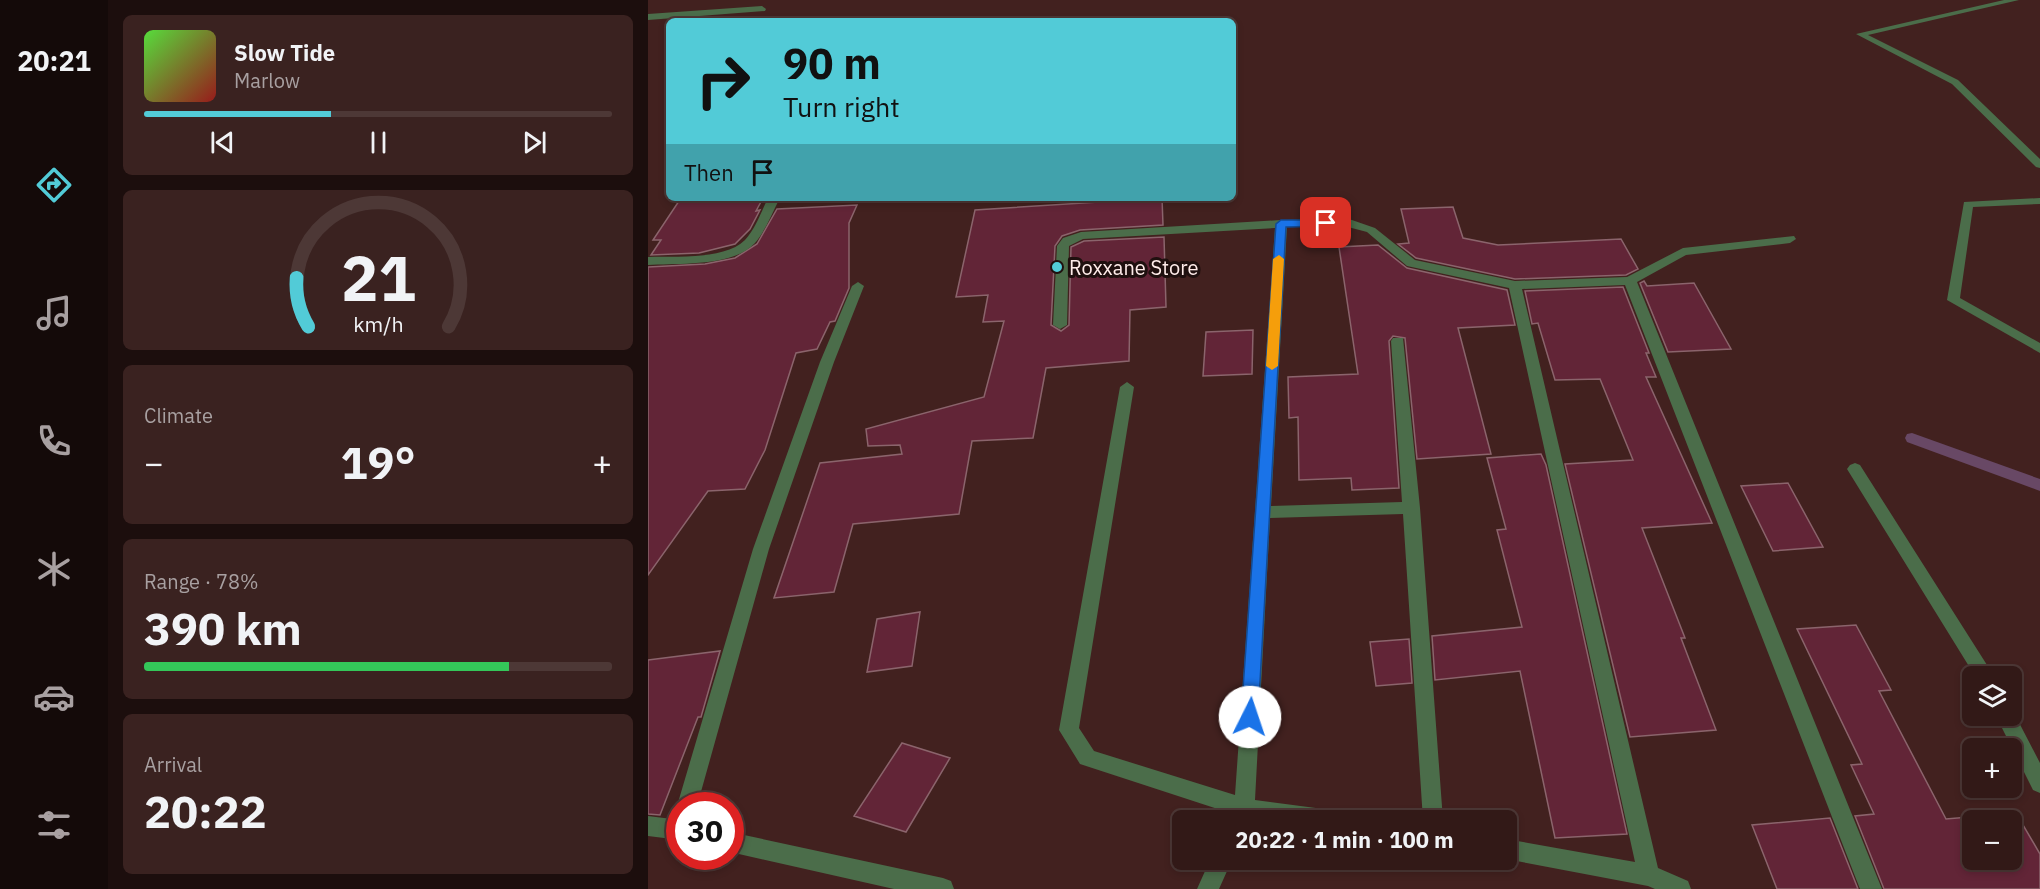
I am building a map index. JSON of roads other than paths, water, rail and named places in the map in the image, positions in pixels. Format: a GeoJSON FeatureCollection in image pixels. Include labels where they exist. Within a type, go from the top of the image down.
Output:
{"type":"FeatureCollection","features":[{"type":"Feature","properties":{"kind":"street"},"geometry":{"type":"LineString","coordinates":[[2015,0],[1860,34],[1955,82],[2040,165]]}},
{"type":"Feature","properties":{"kind":"street"},"geometry":{"type":"LineString","coordinates":[[648,17],[762,9]]}},
{"type":"Feature","properties":{"kind":"street"},"geometry":{"type":"LineString","coordinates":[[648,261],[724,254],[744,247],[754,237],[772,201]]}},
{"type":"Feature","properties":{"kind":"street"},"geometry":{"type":"LineString","coordinates":[[2040,201],[1968,204],[1953,300],[2040,349]]}},
{"type":"Feature","properties":{"kind":"street"},"geometry":{"type":"LineString","coordinates":[[1060,325],[1063,246],[1067,241],[1091,236],[1281,224],[1348,223],[1371,230],[1411,263],[1515,285],[1630,281],[1683,252],[1790,239]]}},
{"type":"Feature","properties":{"kind":"street"},"geometry":{"type":"LineString","coordinates":[[1241,810],[1281,224]]}},
{"type":"Feature","properties":{"kind":"street"},"geometry":{"type":"LineString","coordinates":[[1630,281],[1871,889]]}},
{"type":"Feature","properties":{"kind":"street"},"geometry":{"type":"LineString","coordinates":[[1515,285],[1649,875]]}},
{"type":"Feature","properties":{"kind":"street"},"geometry":{"type":"LineString","coordinates":[[691,792],[761,549],[827,362],[858,286]]}},
{"type":"Feature","properties":{"kind":"street"},"geometry":{"type":"LineString","coordinates":[[1398,341],[1432,810]]}},
{"type":"Feature","properties":{"kind":"street"},"geometry":{"type":"LineString","coordinates":[[1128,387],[1069,730],[1087,758],[1230,810]]}},
{"type":"Feature","properties":{"kind":"street"},"geometry":{"type":"LineString","coordinates":[[1854,469],[1979,666]]}},
{"type":"Feature","properties":{"kind":"street"},"geometry":{"type":"LineString","coordinates":[[1263,512],[1412,508]]}},
{"type":"Feature","properties":{"kind":"street"},"geometry":{"type":"LineString","coordinates":[[2011,726],[2040,783]]}},
{"type":"Feature","properties":{"kind":"street"},"geometry":{"type":"LineString","coordinates":[[648,826],[666,828]]}},
{"type":"Feature","properties":{"kind":"street"},"geometry":{"type":"LineString","coordinates":[[744,845],[943,889]]}},
{"type":"Feature","properties":{"kind":"street"},"geometry":{"type":"LineString","coordinates":[[1517,851],[1649,875],[1680,889]]}},
{"type":"Feature","properties":{"kind":"street"},"geometry":{"type":"LineString","coordinates":[[1208,889],[1217,870]]}},
{"type":"Feature","properties":{"kind":"waterway"},"geometry":{"type":"LineString","coordinates":[[1912,438],[2040,485]]}},
{"type":"Feature","properties":{"kind":"place","name":"Roxxane Store"},"geometry":{"type":"Point","coordinates":[1057,267]}}]}
